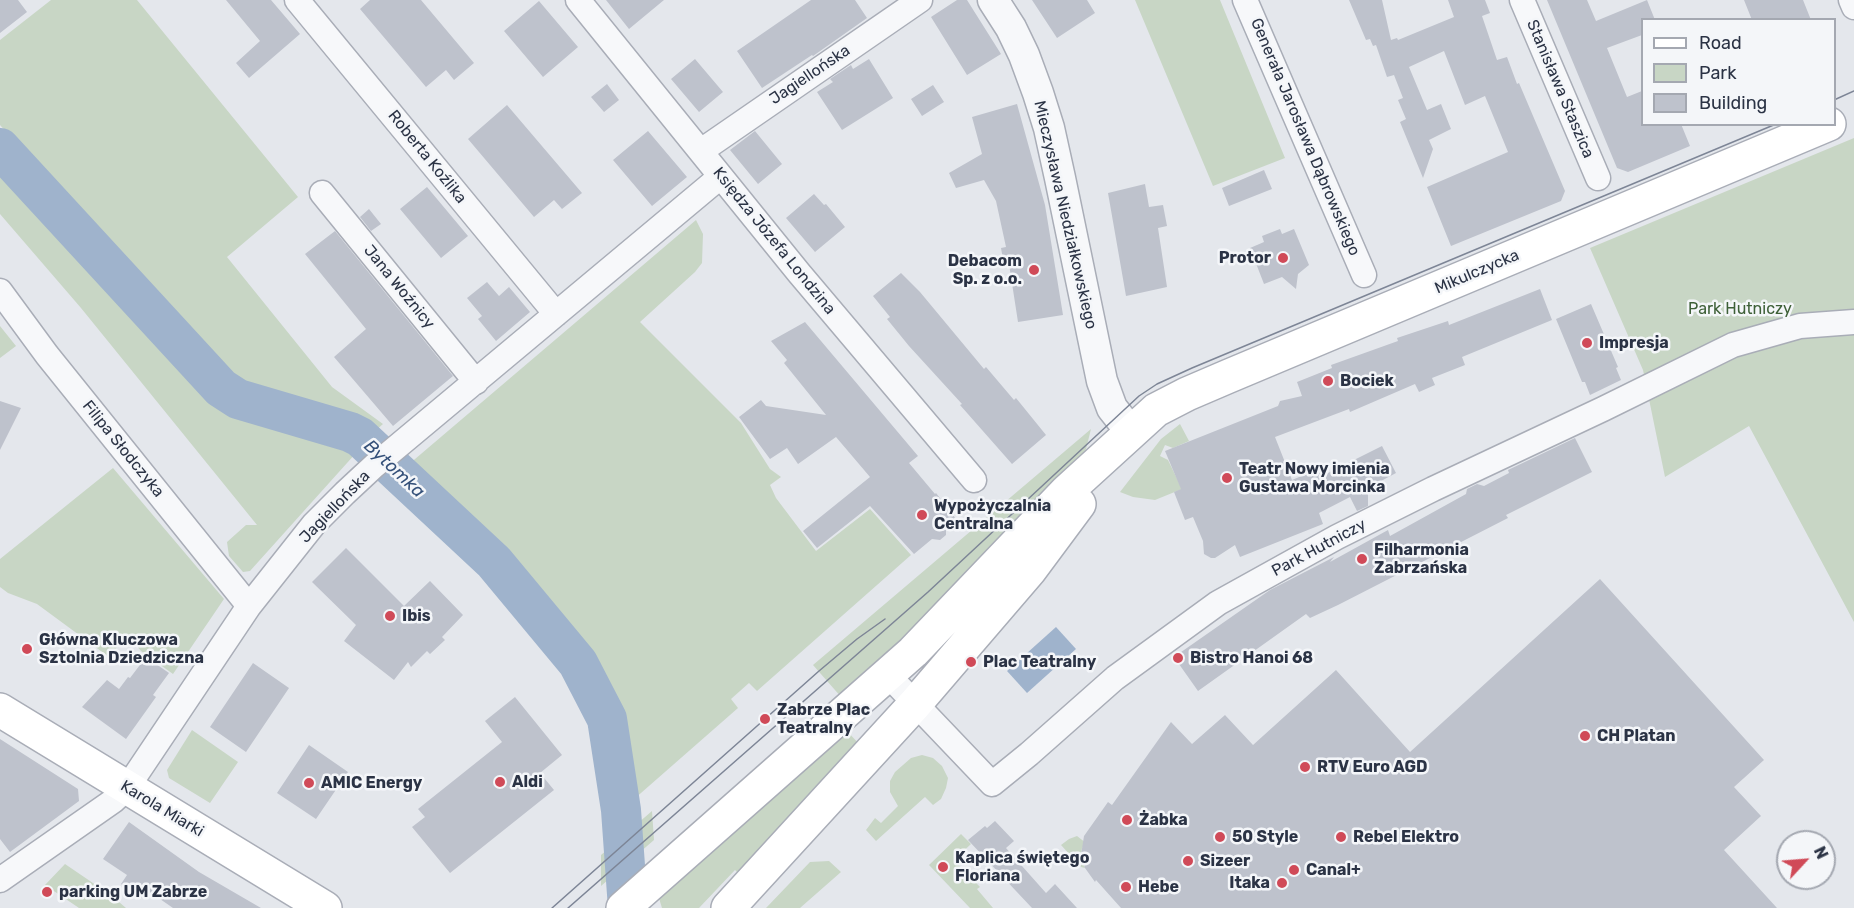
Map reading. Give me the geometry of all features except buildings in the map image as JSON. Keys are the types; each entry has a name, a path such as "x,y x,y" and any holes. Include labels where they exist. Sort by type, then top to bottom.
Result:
{"main road":[{"path":"1836,121 1854,114"},
{"name":"Mikulczycka","path":"1131,432 1156,410 1187,393 1824,126"},
{"path":"623,908 888,675 937,628 1067,491 1131,432"},
{"path":"728,908 915,704 1030,570 1131,432"},
{"name":"Karola Miarki","path":"0,710 325,908"}],"street":[{"name":"Roberta Koźlika","path":"297,0 556,314"},
{"name":"Księdza Józefa Londzina","path":"578,0 720,177 974,480"},
{"name":"Jagiellońska","path":"701,151 920,0"},
{"name":"Mieczysława Niedziałkowskiego","path":"993,0 1011,28 1038,93 1049,128 1102,381 1112,408 1131,432"},
{"name":"Generała Jarosława Dąbrowskiego","path":"1245,0 1364,275"},
{"name":"Stanisława Staszica","path":"1522,0 1598,178"},
{"path":"1851,0 1854,7"},
{"name":"Jagiellońska","path":"0,880 113,801 127,788 249,606 314,524 369,471 720,177"},
{"name":"Jana Woźnicy","path":"322,193 476,382"},
{"name":"Filipa Słodczyka","path":"0,291 47,355 249,606"},
{"name":"Park Hutniczy","path":"915,704 992,784 1115,678 1208,610 1337,537 1733,345 1800,326 1854,322"},
{"path":"888,675 915,704"}],"green space":[{"path":"51,0 137,0 298,197 227,257 332,387 383,424 374,432 359,424 296,401 240,386 213,361 0,125 0,40"},
{"path":"1135,0 1220,0 1285,158 1213,186"},
{"name":"Park Hutniczy","path":"1854,138 1854,622 1749,426 1665,477 1643,370 1590,248"},
{"path":"0,165 200,386 253,415 353,448 356,453 250,571 243,572 229,556 227,542 246,525 257,525 81,308 0,214"},
{"path":"696,220 703,234 702,263 640,322 741,423 770,469 781,477 770,485 776,498 816,551 870,509 911,555 757,691 749,683 731,699 738,708 633,800 615,719 581,654 500,559 408,465"},
{"path":"0,326 16,346 0,358"},
{"path":"1180,424 1189,441 1173,448 1165,445 1160,456 1168,460 1182,489 1155,500 1133,497 1120,492 1161,439"},
{"path":"1091,429 1086,449 1080,458 924,625 842,698 813,665"},
{"path":"113,468 224,599 173,674 136,645 127,641 117,647 109,657 37,604 8,593 0,587 0,559"},
{"path":"192,730 238,762 210,803 169,778 167,770"},
{"path":"846,730 861,746 740,875 735,870 699,908 662,908 658,895"},
{"path":"922,755 933,758 942,766 948,778 941,799 933,805 925,797 876,841 866,830 875,818 881,823 898,806 890,792 890,781 895,772 911,758"},
{"path":"652,811 654,840 601,886 601,855"},
{"path":"961,834 971,844 954,860 980,887 977,889 993,908 970,908 929,865"},
{"path":"1077,836 1086,843 1081,855 1085,868 1081,867 1061,845"},
{"path":"829,861 841,872 800,908 766,908 810,862"},
{"path":"65,864 126,908 79,908 45,885"}],"water":[{"path":"1056,627 1076,649 1027,693 1007,671"}],"waterway":[{"name":"Bytomka","path":"0,148 221,388 238,399 360,437 494,562 578,663 607,719 621,810 628,908"}],"tram line":[{"path":"1836,99 1854,91"},
{"path":"568,908 928,592 1139,396 1157,384 1771,126"},
{"path":"552,908 819,671 885,619"}],"place":[{"name":"Protor","path":"1283,258"},
{"name":"Debacom Sp. z o.o.","path":"1034,270"},
{"name":"Impresja","path":"1587,343"},
{"name":"Bociek","path":"1328,381"},
{"name":"Teatr Nowy imienia Gustawa Morcinka","path":"1227,478"},
{"name":"Wypożyczalnia Centralna","path":"922,515"},
{"name":"Filharmonia Zabrzańska","path":"1362,559"},
{"name":"Ibis","path":"390,616"},
{"name":"Główna Kluczowa Sztolnia Dziedziczna","path":"27,649"},
{"name":"Bistro Hanoi 68","path":"1178,658"},
{"name":"Plac Teatralny","path":"971,662"},
{"name":"Zabrze Plac Teatralny","path":"765,719"},
{"name":"CH Platan","path":"1585,736"},
{"name":"RTV Euro AGD","path":"1305,767"},
{"name":"Aldi","path":"500,782"},
{"name":"AMIC Energy","path":"309,783"},
{"name":"Żabka","path":"1127,820"},
{"name":"50 Style","path":"1220,837"},
{"name":"Rebel Elektro","path":"1341,837"},
{"name":"Sizeer","path":"1188,861"},
{"name":"Kaplica świętego Floriana","path":"943,867"},
{"name":"Canal+","path":"1294,870"},
{"name":"Itaka","path":"1282,883"},
{"name":"Hebe","path":"1126,887"},
{"name":"parking UM Zabrze","path":"47,892"}]}
